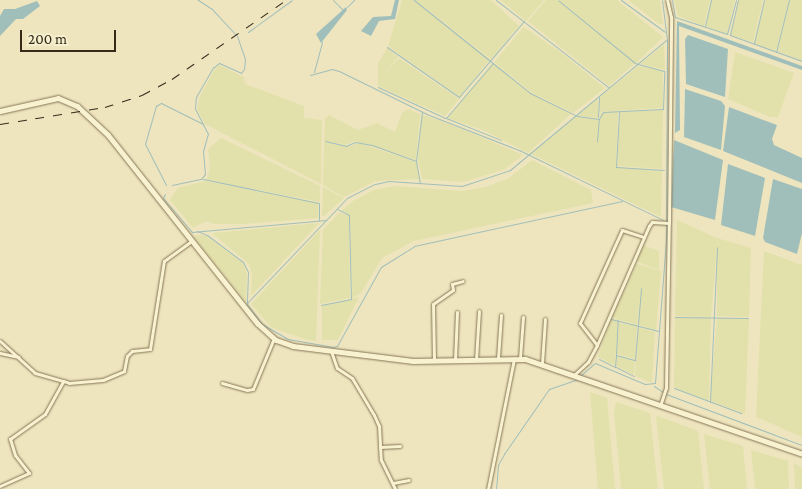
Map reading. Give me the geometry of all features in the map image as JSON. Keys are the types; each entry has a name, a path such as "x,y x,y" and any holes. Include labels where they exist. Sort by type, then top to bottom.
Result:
{"main road":[{"path":"0,111 58,98 77,106 108,135 258,324 274,338 293,346 434,361 520,358 542,363 661,403 802,454"}],"street":[{"path":"661,403 666,382 669,223 671,17 667,0"},
{"path":"575,374 588,362 652,222 669,223"},
{"path":"597,344 580,323 593,293 622,230 644,237"},
{"path":"0,341 20,357 35,373 63,382 102,380 124,371 127,356 132,351 150,349 160,270 164,261 192,242"},
{"path":"434,361 433,304 452,290 452,284 463,280"},
{"path":"476,360 479,311"},
{"path":"455,360 457,312"},
{"path":"498,358 501,315"},
{"path":"520,358 523,317"},
{"path":"542,363 545,319"},
{"path":"222,383 247,390 253,389 274,338"},
{"path":"331,351 337,368 352,378 374,415 379,426 381,460 395,489"},
{"path":"0,353 20,357"},
{"path":"488,489 514,358"},
{"path":"0,486 29,473 15,455 10,439 45,414 63,382"},
{"path":"380,447 400,446"},
{"path":"393,483 409,480"}],"shaded area":[{"path":"402,0 413,0 490,59 460,97 388,46"},
{"path":"415,0 491,0 519,26 491,59"},
{"path":"500,0 544,0 526,21"},
{"path":"546,0 557,0 635,63 609,86 528,21"},
{"path":"559,0 617,0 663,37 636,63"},
{"path":"628,0 660,0 663,24 659,24"},
{"path":"674,0 710,0 704,26 678,16"},
{"path":"712,0 735,0 727,34 705,26"},
{"path":"739,0 763,0 753,42 731,35"},
{"path":"765,0 789,0 776,51 754,43"},
{"path":"790,0 802,0 802,61 777,51"},
{"path":"524,27 563,54 605,88 573,113 531,92 494,62"},
{"path":"664,44 665,70 640,64 651,55"},
{"path":"387,48 398,57 384,74 399,58 459,99 445,116 378,86 378,64"},
{"path":"735,52 794,73 778,117 770,117 728,99"},
{"path":"493,63 530,93 571,114 528,153 483,130 447,118"},
{"path":"219,65 244,77 245,84 304,106 304,118 322,120 321,184 205,124 197,109 200,96"},
{"path":"638,66 663,71 663,108 599,112 600,97"},
{"path":"598,98 598,118 578,116 578,115"},
{"path":"408,109 420,114 416,160 355,141 345,145 324,141 325,118 329,115 358,130 377,123 395,132 402,113"},
{"path":"663,110 662,169 617,166 620,112"},
{"path":"618,112 616,167 662,171 661,217 531,154 575,117 599,120 598,142 600,113"},
{"path":"421,114 523,155 505,169 464,182 422,179 418,160"},
{"path":"221,138 320,186 320,202 207,180 210,167 208,149"},
{"path":"324,142 347,147 359,143 417,162 419,179 375,181 344,197 323,185"},
{"path":"532,160 591,190 593,203 414,241 382,258 361,293 352,298 350,215 341,211 353,201 374,190 394,186 462,191 486,187 509,178"},
{"path":"205,181 318,203 319,218 243,224 214,224 206,221 193,228 170,200 178,188"},
{"path":"323,187 344,198 322,216"},
{"path":"339,213 349,215 350,298 320,304 323,230"},
{"path":"677,220 717,238 751,248 749,317 717,316 717,246 711,317 675,316"},
{"path":"319,223 251,296 252,275 249,264 212,233"},
{"path":"320,230 316,341 272,328 251,304"},
{"path":"198,235 205,235 243,263 247,273 246,302 194,238"},
{"path":"643,245 659,251 659,270 636,261"},
{"path":"764,251 802,265 802,437 756,417"},
{"path":"637,264 661,271 656,330 638,325 641,288 637,325 612,318"},
{"path":"359,297 338,340 322,340 322,306"},
{"path":"675,317 711,318 709,401 674,388"},
{"path":"717,318 749,319 745,414 710,401"},
{"path":"611,319 618,321 615,366 598,357"},
{"path":"619,323 637,326 635,359 617,354"},
{"path":"638,327 655,332 652,383 635,376"},
{"path":"617,356 635,361 634,375 616,366"},
{"path":"590,392 607,398 615,489 598,489"},
{"path":"616,402 650,413 658,489 621,489 614,412"},
{"path":"658,416 698,431 704,489 664,489 656,417"},
{"path":"704,434 743,446 747,489 710,489"},
{"path":"751,450 788,461 789,489 755,489"},
{"path":"794,463 802,468 802,489 795,489"}],"water":[{"path":"395,0 399,0 395,19 379,21 371,36 361,31 373,17 391,16"},
{"path":"37,1 40,6 23,19 16,19 0,36 0,16 4,9 15,9"},
{"path":"346,7 347,10 321,43 316,34"},
{"path":"677,21 802,66 802,70 679,26 680,130 675,133"},
{"path":"688,35 728,49 725,97 686,84 685,39"},
{"path":"685,89 721,101 725,106 721,150 684,137"},
{"path":"729,107 777,125 772,139 774,145 802,158 802,183 723,151"},
{"path":"674,140 723,160 715,220 671,207"},
{"path":"728,164 765,178 755,236 721,225"},
{"path":"773,179 802,189 802,233 797,254 765,242 763,238"}],"waterway":[{"path":"172,185 201,179 205,174 203,151 208,134 195,108 196,97 213,68 219,63 241,73 244,69 245,59 237,36 212,9 198,0"},
{"path":"248,32 292,0"},
{"path":"333,0 343,10"},
{"path":"347,7 354,0"},
{"path":"414,0 530,93 577,116 599,119 603,112 663,109 664,71 635,63 558,0"},
{"path":"496,0 608,87"},
{"path":"621,0 665,32"},
{"path":"580,376 595,363 645,384 655,383 666,241 667,40 662,0"},
{"path":"672,0 675,17 727,34 736,0"},
{"path":"705,26 711,0"},
{"path":"738,0 730,35 802,61"},
{"path":"754,43 764,0"},
{"path":"776,52 789,0"},
{"path":"387,47 459,97 524,21"},
{"path":"247,303 347,198 375,184 389,181 462,186 510,170 666,40"},
{"path":"314,72 322,42"},
{"path":"493,63 446,118 501,140"},
{"path":"310,75 332,69 339,71 429,115 519,150 663,220"},
{"path":"378,87 445,118"},
{"path":"598,117 599,97"},
{"path":"166,185 145,144 156,106 161,103 203,124"},
{"path":"325,141 346,146 355,142 372,145 416,161 422,112"},
{"path":"619,112 616,167 664,170"},
{"path":"597,141 599,120"},
{"path":"416,161 420,183"},
{"path":"203,179 319,203 319,220"},
{"path":"165,194 163,198 192,232 326,220"},
{"path":"197,231 207,235 243,262 248,272 247,304 262,324 288,339 333,347 337,346 381,267 414,246 622,201"},
{"path":"321,305 351,299 349,215 337,209"},
{"path":"710,402 717,247"},
{"path":"599,359 615,367 616,355 635,360 641,288"},
{"path":"675,317 748,318"},
{"path":"611,319 658,331"},
{"path":"616,354 618,320"},
{"path":"616,367 634,376"},
{"path":"496,489 498,465 549,389 578,379"},
{"path":"654,386 663,392"},
{"path":"674,388 741,413"},
{"path":"666,394 802,445"}],"railway":[{"path":"0,124 105,107 142,95 172,79 286,0"}]}
